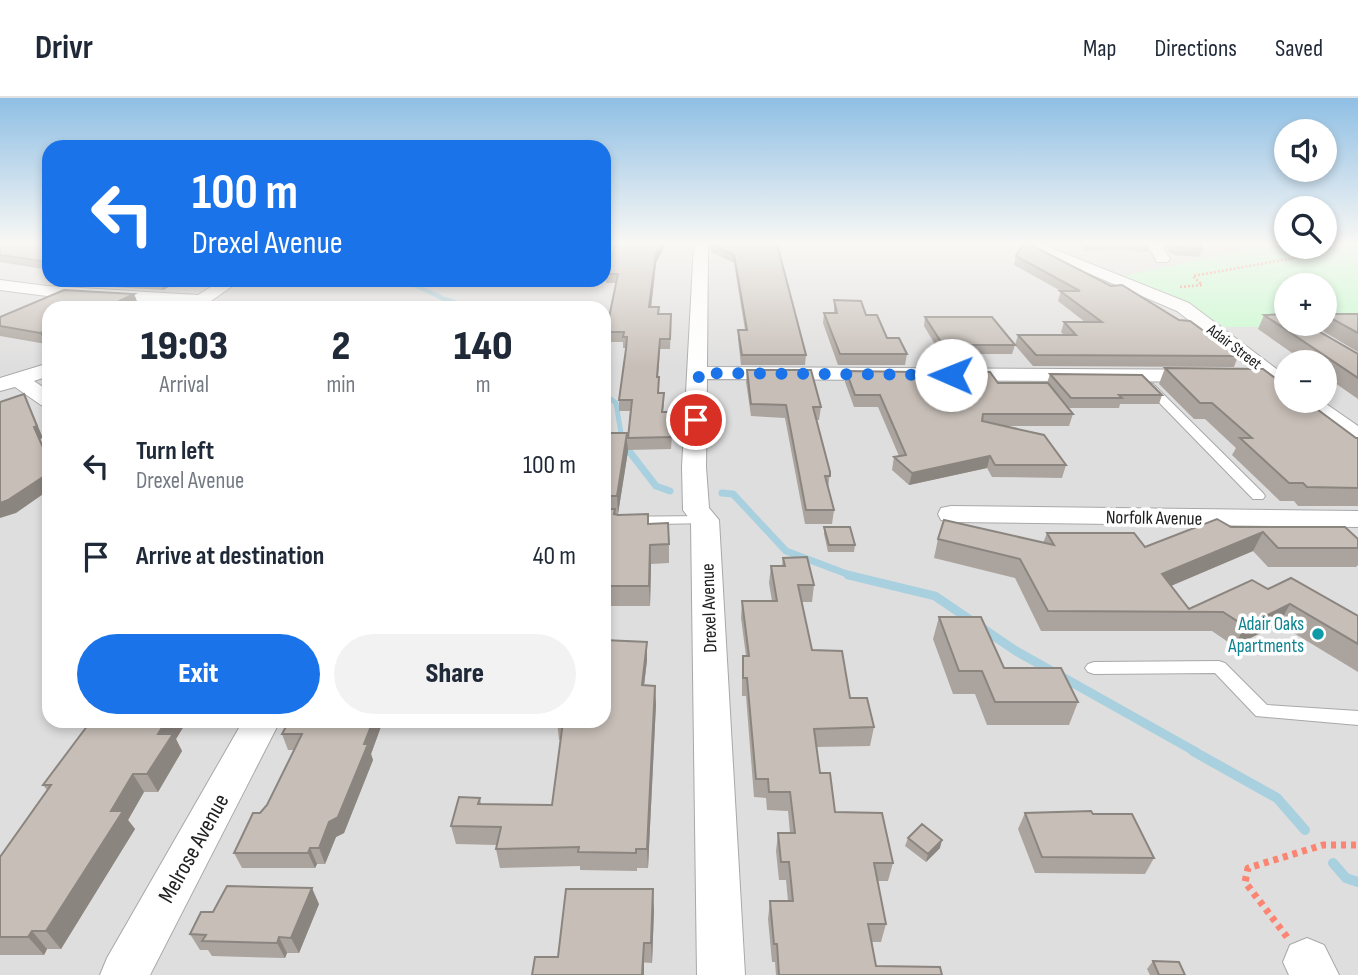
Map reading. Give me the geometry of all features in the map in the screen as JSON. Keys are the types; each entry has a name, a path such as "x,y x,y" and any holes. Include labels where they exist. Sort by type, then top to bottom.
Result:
{"street":[{"path":"0,285 161,301"},
{"name":"Drexel Avenue","path":"700,285 694,467 696,510 705,520 721,975"},
{"name":"Adair Street","path":"1128,285 1183,307 1274,372"},
{"path":"200,301 222,287"},
{"path":"9,382 42,371"},
{"path":"699,373 1142,377 1274,374"},
{"path":"9,382 42,397"},
{"path":"1325,413 1358,437"},
{"name":"Norfolk Avenue","path":"951,514 1358,519"},
{"name":"Melrose Avenue","path":"124,975 258,728"}],"lane":[{"path":"1142,377 1258,496"},
{"path":"611,521 705,520"},
{"path":"1094,668 1219,667 1262,711 1358,718"}],"path":[{"path":"1311,969 1245,882 1248,868 1323,845 1358,845"}],"shaded area":[{"path":"0,285 1274,285 1274,336 1337,336 1337,285 1358,285 1358,975 0,975"}],"green space":[{"path":"1138,285 1274,285 1274,327 1225,327 1196,309"},
{"path":"1337,285 1358,285 1358,327 1337,327"}],"building":[{"path":"616,285 652,285 649,307 659,307 658,314 671,314 670,339 660,339 657,377 658,393 664,393 662,412 673,412 671,437 628,438 632,400 619,400 627,337 623,337 624,332 611,332 611,308"},
{"path":"739,285 788,285 806,355 742,355 738,330 747,330"},
{"path":"1069,285 1122,285 1179,320 1190,321 1238,356 1036,355 1018,335 1076,335 1064,322 1102,322 1060,291 1080,291"},
{"path":"64,290 134,294 120,301 42,301 40,333 0,326 0,317"},
{"path":"834,300 861,301 866,315 877,315 887,338 899,338 907,354 840,354 824,313 837,313"},
{"path":"1337,314 1358,314 1358,333 1337,322"},
{"path":"1264,315 1274,315 1274,322"},
{"path":"925,317 992,317 1015,345 970,345 978,356 950,356"},
{"path":"1295,336 1327,336 1358,354 1358,378 1337,364 1337,350 1316,350"},
{"path":"1165,368 1263,369 1274,377 1274,413 1322,413 1358,438 1358,488 1307,487 1303,483 1289,483 1240,438 1252,438 1212,403 1200,403"},
{"path":"747,370 811,370 821,407 813,407 830,472 830,476 825,476 834,510 806,510 786,405 751,404"},
{"path":"846,371 916,372 919,377 965,377 962,372 990,372 998,383 1048,383 1073,414 983,414 982,421 1044,435 1066,465 995,465 990,456 912,473 894,457 906,455 880,395 855,395"},
{"path":"1050,374 1142,375 1162,395 1071,398"},
{"path":"24,394 42,445 42,478 0,503 0,402"},
{"path":"611,433 627,433 617,496 611,496"},
{"path":"611,509 615,509 614,514 618,515 648,514 648,524 668,523 669,544 650,545 649,586 611,586"},
{"path":"1217,519 1231,527 1345,527 1358,539 1358,548 1278,548 1263,532 1162,574 1189,609 1252,580 1268,589 1291,578 1358,616 1358,644 1290,604 1245,626 1223,612 1048,611 1020,559 938,539 944,520 1054,545 1047,533 1134,533 1145,547"},
{"path":"824,527 850,527 855,545 829,545"},
{"path":"807,557 814,585 798,585 812,650 842,651 850,698 867,698 874,727 814,729 820,773 830,773 835,812 882,813 893,863 874,863 886,924 868,924 876,966 940,967 942,975 779,975 770,901 793,901 789,862 781,862 778,833 795,833 790,792 769,792 768,779 756,779 747,678 743,678 743,656 749,656 742,601 777,601 771,566 785,566 783,558"},
{"path":"939,617 981,617 1004,668 1061,668 1078,702 995,702 982,671 959,671"},
{"path":"611,640 647,642 642,685 655,686 647,849 636,849 636,853 578,852 579,847 496,849 501,827 451,826 459,797 480,798 478,804 552,805 562,728 611,728"},
{"path":"86,728 162,728 158,734 173,734 147,774 133,774 111,811 123,811 46,931 32,931 28,937 0,937 0,857 51,785 43,785"},
{"path":"285,728 370,728 364,744 368,744 338,817 329,822 319,848 310,848 308,853 234,853 253,813 260,813 267,805 302,734 282,734"},
{"path":"1091,811 1093,814 1132,814 1154,858 1042,857 1025,813"},
{"path":"922,824 942,840 928,854 908,838"},
{"path":"227,886 312,888 291,938 279,937 277,943 202,941 206,935 190,934 201,912 213,912"},
{"path":"566,889 653,889 651,943 644,943 642,975 532,975 535,957 558,957"},
{"path":"1153,961 1179,962 1185,975 1159,975"}],"waterway":[{"path":"419,287 450,301"},
{"path":"611,399 616,403 622,439"},
{"path":"621,437 656,486 670,491"},
{"path":"722,493 733,494 786,551 853,576"},
{"path":"848,575 853,576"},
{"path":"853,576 935,596 1016,651 1196,752"},
{"path":"1193,751 1277,798 1305,830"},
{"path":"1333,863 1346,878 1358,882"}],"place":[{"name":"Adair Oaks Apartments","path":"1318,634"}],"route":[{"path":"696,420 699,373 951,375"}]}
